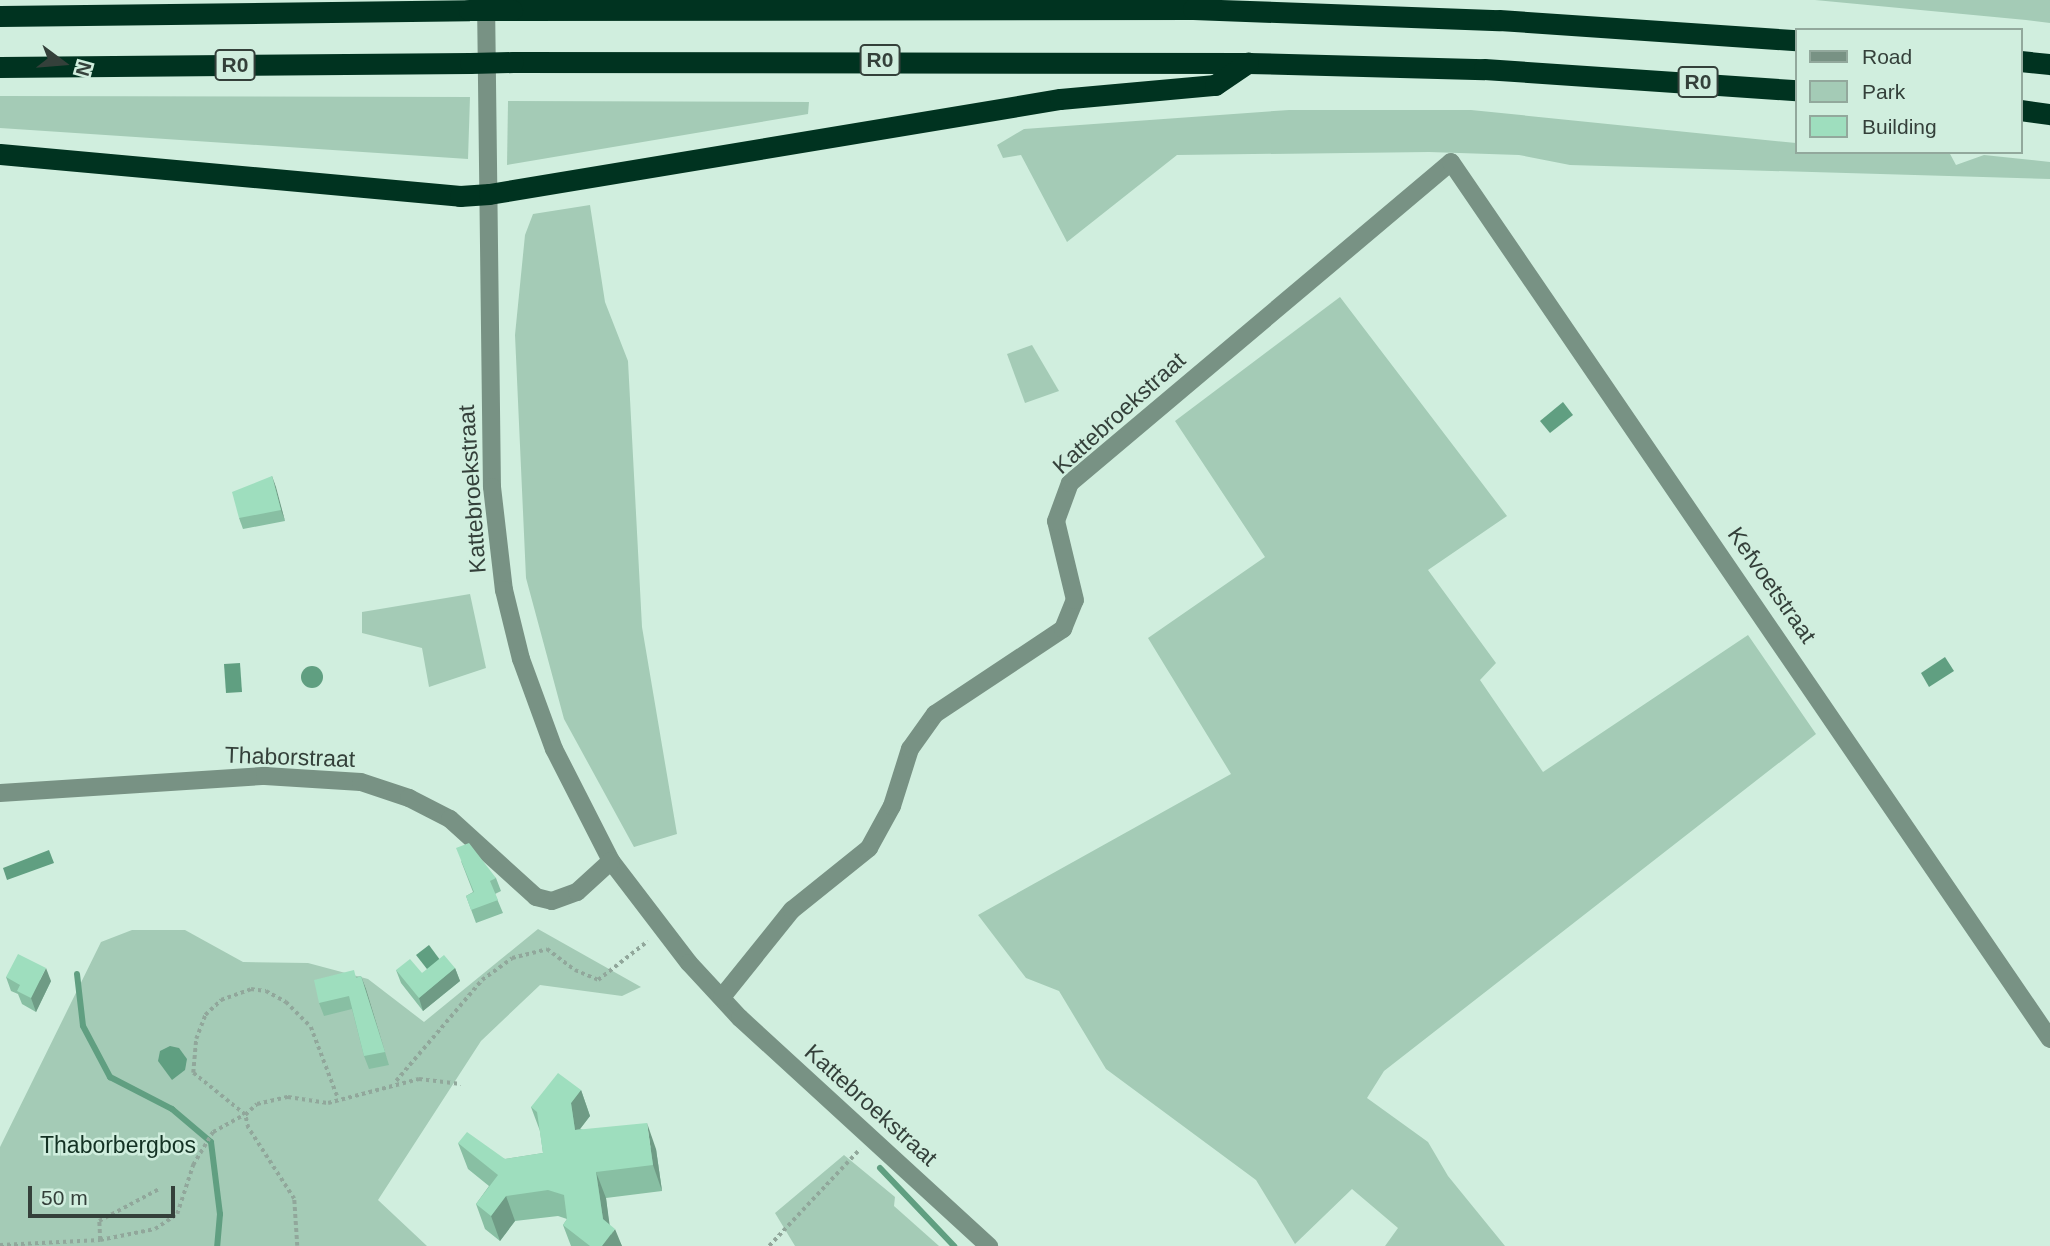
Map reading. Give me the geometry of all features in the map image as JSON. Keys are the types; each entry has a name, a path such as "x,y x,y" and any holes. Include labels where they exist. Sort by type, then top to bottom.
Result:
{"highway":[{"name":"R0","path":"0,16 477,5 512,10 1185,5 1554,23 1794,40"},
{"path":"2022,61 2050,64"},
{"name":"R0","path":"0,67 513,62 1248,63 1484,69 1794,90"},
{"path":"0,154 460,196 489,194 1060,99 1215,85 1248,63"},
{"path":"2022,110 2050,114"}],"street":[{"name":"Kattebroekstraat","path":"477,5 489,194 492,486 504,590 521,659 554,749 611,861 660,930 722,997 989,1246"},
{"name":"Kattebroekstraat","path":"722,997 792,910 869,848 892,806 910,749 935,714 1063,629 1075,600 1056,521 1070,483 1451,162"},
{"name":"Kefvoetstraat","path":"1451,162 2050,1039"},
{"name":"Thaborstraat","path":"0,793 265,776 361,782 409,798 450,819 536,897 552,901 577,892 611,861"}],"path":[{"path":"394,1082 482,980 512,958 547,948 575,970 598,980 660,930"},
{"path":"297,1246 294,1199 248,1128 245,1115 193,1073 196,1039 205,1016 221,1000 251,989 267,991 286,1002 311,1027 338,1098"},
{"path":"0,1245 100,1240 155,1229 177,1214 193,1165 213,1132 245,1115 257,1104 288,1097 328,1103 394,1082 419,1079 461,1084"},
{"path":"769,1246 871,1138"},
{"path":"100,1240 99,1222 159,1189"}],"green space":[{"path":"1815,0 2050,0 2050,23 2026,20"},
{"path":"0,96 470,97 468,159 0,128"},
{"path":"508,101 809,102 808,114 507,165"},
{"path":"1289,110 1471,110 1794,143 1794,154 1950,154 1956,165 1984,155 2050,162 2050,179 1570,165 1519,155 1429,152 1177,155 1067,242 1021,155 1003,158 997,145 1024,129"},
{"path":"590,205 605,302 628,361 642,627 677,834 634,847 564,719 526,578 515,335 525,235 533,214"},
{"path":"1340,297 1507,516 1428,570 1496,663 1480,680 1543,772 1748,635 1816,734 1384,1071 1367,1098 1428,1142 1448,1176 1505,1246 1385,1246 1398,1228 1352,1189 1295,1244 1256,1180 1106,1069 1059,991 1026,978 978,915 1231,774 1148,638 1265,557 1175,421"},
{"path":"1032,345 1059,391 1025,403 1007,354"},
{"path":"470,594 486,668 429,687 422,648 362,633 362,612"},
{"name":"Thaborbergbos","path":"538,929 641,987 622,996 540,985 481,1041 378,1200 427,1246 0,1246 0,1147 101,942 132,930 185,930 243,962 308,963 368,979 424,1022"},
{"path":"844,1155 895,1197 894,1206 939,1246 795,1246 775,1213"}],"shaded area":[{"path":"1563,402 1573,415 1550,433 1540,421"},
{"path":"1945,657 1954,671 1929,687 1921,673"},
{"path":"240,663 242,692 226,693 224,664"},
{"path":"312,666 320,669 323,677 320,685 312,688 304,685 301,677 304,669"},
{"path":"49,850 54,863 7,880 3,868"},
{"path":"429,945 446,968 434,978 416,955"},
{"path":"170,1046 179,1048 187,1059 185,1070 172,1080 158,1061 160,1051"}],"building":[{"path":"272,476 281,510 239,518 232,492"},
{"path":"469,843 496,878 490,881 498,900 471,910 466,896 474,892 456,848"},
{"path":"18,954 46,968 31,998 17,991 20,985 6,977"},
{"path":"444,955 455,968 419,998 396,970 410,959 422,973"},
{"path":"354,970 356,978 361,976 385,1052 364,1056 349,996 319,1003 314,980"},
{"path":"558,1073 581,1090 571,1103 575,1130 647,1123 653,1165 596,1172 603,1219 615,1229 602,1246 590,1246 563,1225 567,1219 564,1195 548,1190 506,1196 491,1216 476,1204 498,1175 458,1143 467,1132 505,1159 543,1153 537,1112 531,1107"}],"waterway":[{"path":"77,974 83,1026 110,1077 172,1109 211,1142 220,1214 217,1246"},
{"path":"880,1168 954,1246"}]}
